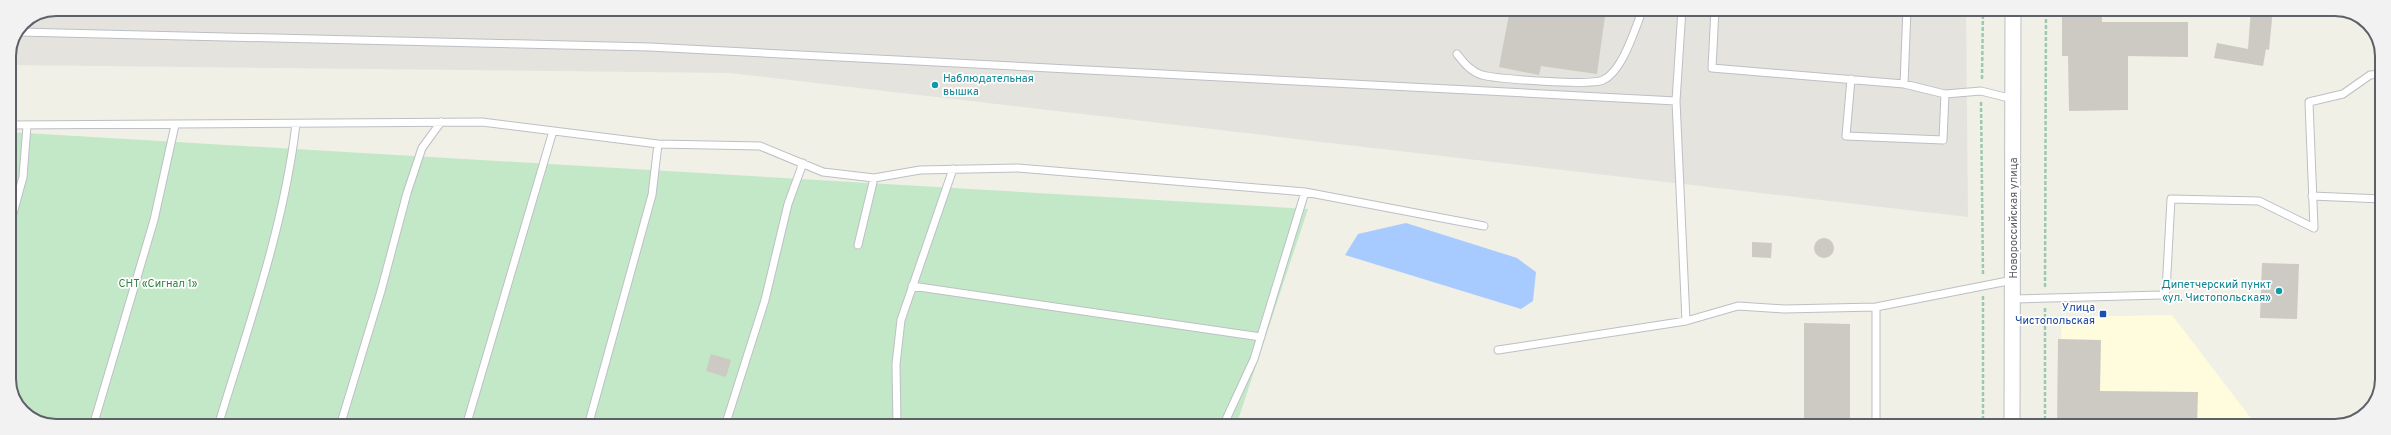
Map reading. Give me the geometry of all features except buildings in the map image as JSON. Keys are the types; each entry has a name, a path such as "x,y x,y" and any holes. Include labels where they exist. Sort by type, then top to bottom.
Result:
{"street":[{"name":"Новороссийская улица","path":"2012,419 2014,299 2013,16"}],"lane":[{"path":"1457,54 1465,66 1482,75 1570,83 1603,80 1619,65 1640,16"},
{"path":"1682,16 1676,101 1686,321"},
{"path":"1715,16 1712,68 1904,84 1945,94 1981,91 2013,99"},
{"path":"1904,84 1907,16"},
{"path":"25,32 650,47 1676,101"},
{"path":"2014,299 2161,295 2166,291 2171,199 2259,201 2314,228 2308,102 2343,94 2370,75 2375,75"},
{"path":"1851,80 1846,136 1943,140 1945,94"},
{"path":"342,419 381,291 407,193 422,148 441,122"},
{"path":"16,126 482,122 658,144 760,146 823,172 874,178 920,170 1018,168 1305,192 1484,226"},
{"path":"220,419 280,215 292,163 296,124"},
{"path":"95,419 154,220 175,125"},
{"path":"16,202 23,177 28,126"},
{"path":"468,419 553,131"},
{"path":"590,419 652,195 658,144"},
{"path":"728,419 765,300 788,204 803,163"},
{"path":"897,419 897,346 900,320 953,169"},
{"path":"858,245 874,178"},
{"path":"1226,419 1254,359 1305,192"},
{"path":"2312,196 2375,199"},
{"path":"1498,350 1686,321 1738,306 1784,309 1876,307 2014,280"},
{"path":"912,286 1261,337"},
{"path":"1876,307 1876,419"}],"path":[{"path":"1983,16 1981,91 1983,419"},
{"path":"2045,419 2046,16"}],"shaded area":[{"path":"56,16 1966,16 1968,217 729,73 16,65 16,56 19,41 28,28 41,19"},
{"path":"2172,315 2252,419 2063,419 2061,317"}],"green space":[{"name":"СНТ «Сигнал 1»","path":"16,132 1308,209 1238,419 51,419 38,415 28,407 19,394 16,381"}],"water":[{"path":"1406,223 1517,258 1536,272 1533,301 1521,309 1345,255 1358,234"}],"place":[{"name":"Наблюдательная вышка","path":"935,85"},
{"name":"Дипетчерский пункт «ул. Чистопольская»","path":"2279,291"},
{"name":"Улица Чистопольская","path":"2103,314"}]}
